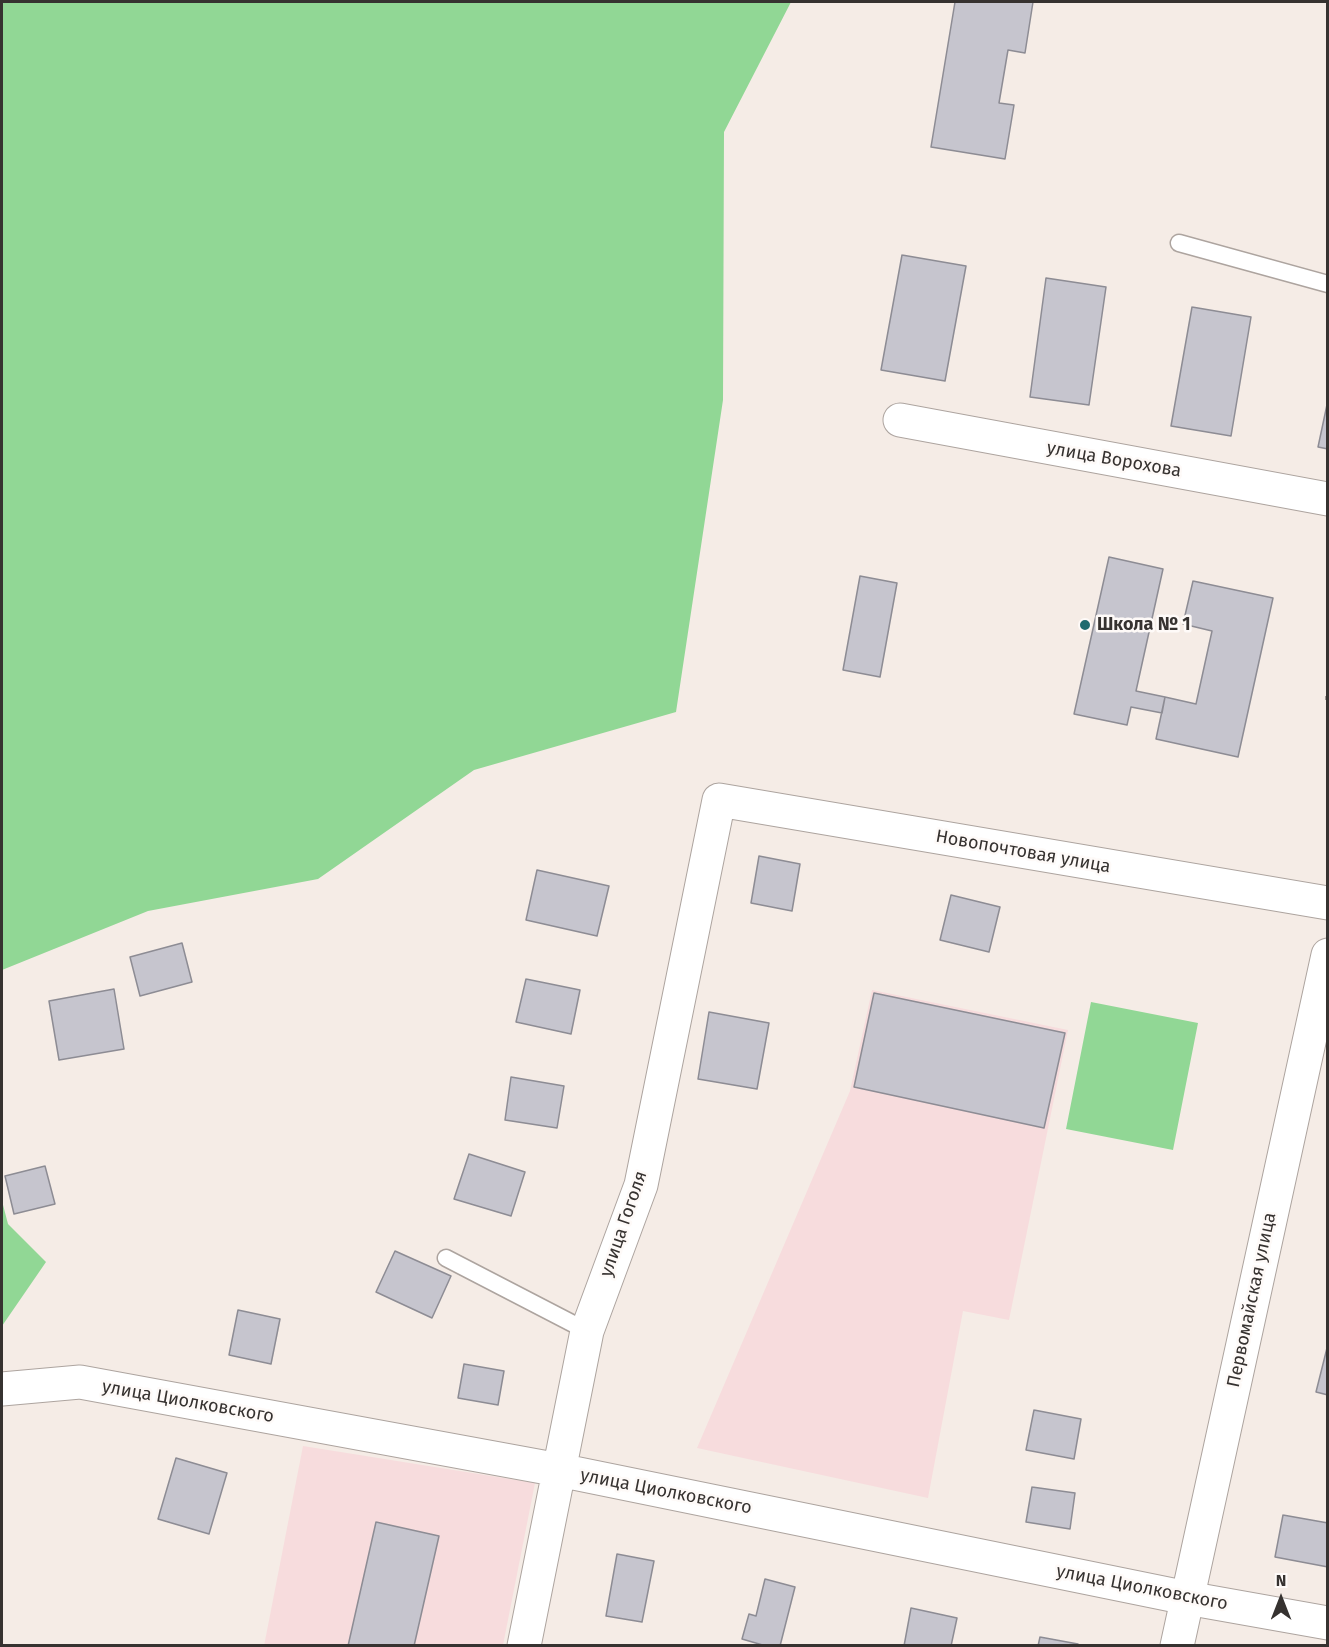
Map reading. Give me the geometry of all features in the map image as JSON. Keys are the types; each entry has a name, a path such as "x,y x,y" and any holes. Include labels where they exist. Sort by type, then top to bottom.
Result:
{"street":[{"name":"улица Ворохова","path":"900,420 1328,499"},
{"name":"Новопочтовая улица","path":"719,800 1328,903"},
{"name":"улица Гоголя","path":"524,1646 587,1331 640,1185 719,800"},
{"name":"Первомайская улица","path":"1177,1646 1328,955"},
{"name":"улица Циолковского","path":"2,1389 80,1382 559,1470 1187,1598 1328,1623"}],"lane":[{"path":"1179,243 1328,284"},
{"path":"446,1258 587,1331"}],"shaded area":[{"path":"872,990 1068,1030 1009,1320 963,1311 928,1498 697,1448 850,1091"},
{"path":"303,1446 535,1483 503,1645 264,1646"}],"green space":[{"path":"2,2 791,2 724,132 723,400 676,712 474,770 318,879 148,911 2,970"},
{"path":"1091,1002 1198,1023 1173,1150 1066,1129"},
{"path":"2,1201 8,1224 46,1262 2,1326"}],"building":[{"path":"955,2 1033,2 1025,53 1008,50 999,103 1014,105 1005,159 931,147"},
{"path":"902,255 966,266 945,381 881,370"},
{"path":"1046,278 1106,287 1089,405 1030,397"},
{"path":"1192,307 1251,317 1231,436 1171,426"},
{"path":"1328,400 1328,449 1318,447"},
{"path":"1109,557 1163,569 1136,691 1165,697 1162,713 1131,707 1127,725 1074,714"},
{"path":"860,576 897,583 880,677 843,670"},
{"path":"1193,581 1273,598 1238,757 1156,739 1165,697 1196,704 1212,631 1183,624"},
{"path":"759,856 800,864 792,911 751,903"},
{"path":"537,870 609,886 597,936 526,920"},
{"path":"951,895 1000,907 989,952 940,940"},
{"path":"182,943 192,982 140,996 130,957"},
{"path":"526,979 580,990 571,1034 516,1022"},
{"path":"114,989 124,1049 59,1060 49,1001"},
{"path":"874,993 1065,1033 1044,1128 854,1087"},
{"path":"709,1012 769,1023 757,1089 698,1079"},
{"path":"511,1077 564,1086 557,1128 505,1120"},
{"path":"469,1154 525,1172 511,1216 454,1199"},
{"path":"45,1166 55,1204 14,1214 5,1176"},
{"path":"395,1251 451,1276 432,1318 376,1292"},
{"path":"238,1310 280,1319 271,1364 229,1355"},
{"path":"1328,1348 1328,1395 1316,1392"},
{"path":"464,1364 504,1371 498,1405 458,1398"},
{"path":"1034,1410 1081,1419 1074,1459 1026,1450"},
{"path":"176,1458 227,1473 209,1534 158,1519"},
{"path":"1032,1487 1075,1493 1070,1529 1026,1522"},
{"path":"1283,1515 1328,1523 1328,1567 1275,1557"},
{"path":"376,1522 439,1536 414,1646 348,1646"},
{"path":"617,1554 654,1561 642,1622 606,1616"},
{"path":"765,1579 795,1587 780,1646 766,1646 742,1639 749,1614 756,1616"},
{"path":"911,1608 957,1618 951,1646 904,1646"},
{"path":"1040,1637 1078,1644 1078,1646 1038,1646"}],"place":[{"name":"Школа № 1","path":"1085,625"}]}
